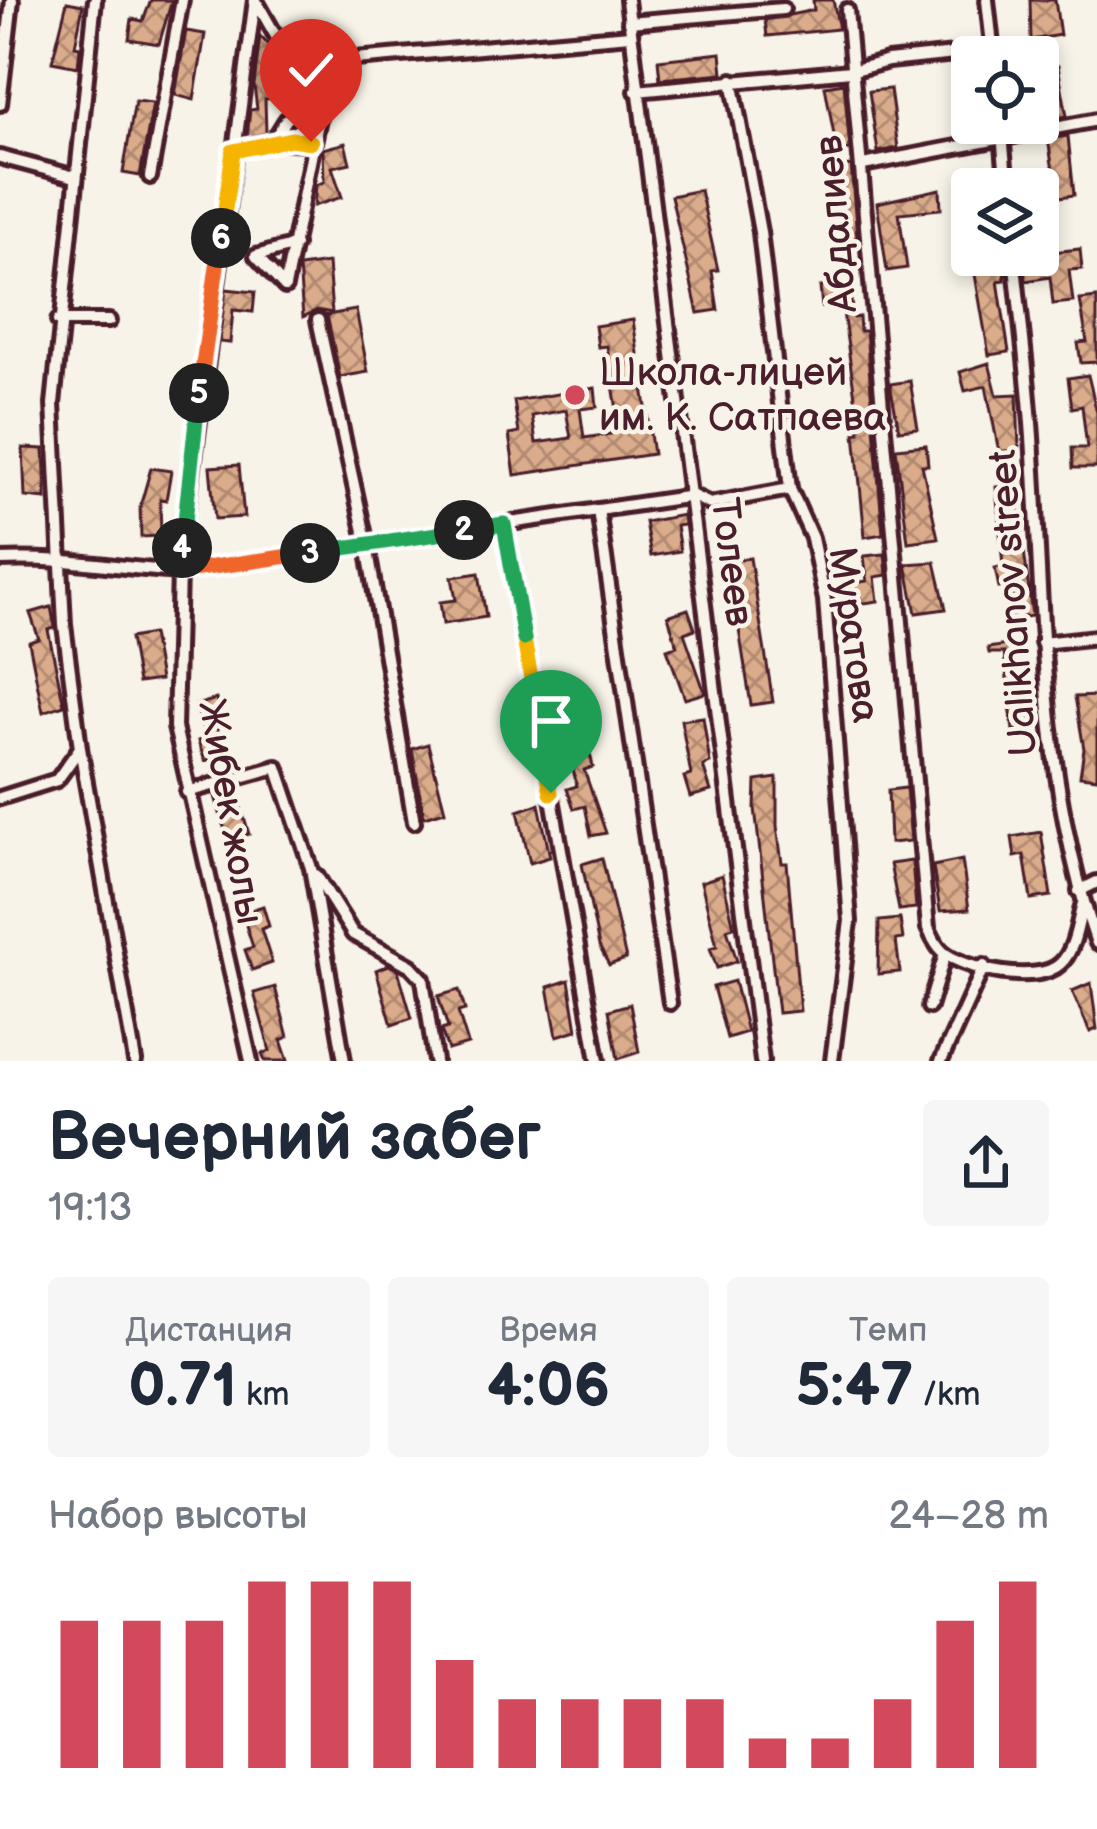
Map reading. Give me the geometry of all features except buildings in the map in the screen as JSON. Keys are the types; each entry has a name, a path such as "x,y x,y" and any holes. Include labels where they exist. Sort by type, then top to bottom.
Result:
{"street":[{"path":"0,104 12,0"},
{"path":"95,0 58,321 53,404 64,625 80,748 135,1061"},
{"path":"150,178 182,0"},
{"path":"255,0 281,45 321,62 783,9"},
{"name":"Жибек жолы","path":"251,1061 175,728 179,572 255,0"},
{"name":"Толеев","path":"627,0 762,1061"},
{"path":"987,0 991,36"},
{"name":"Абдалиев","path":"847,10 920,876 941,949"},
{"path":"636,91 851,71 888,61 951,56"},
{"path":"296,245 324,89 321,62"},
{"name":"Муратова","path":"732,80 760,232 790,489 812,538 825,600 850,921 832,1061"},
{"path":"273,141 286,120 324,89"},
{"path":"1059,128 1097,120"},
{"path":"233,151 273,141 311,142"},
{"path":"863,165 976,144"},
{"path":"0,158 75,177"},
{"name":"Ualikhanov street","path":"1016,276 1032,434 1042,643 1061,825 1097,943"},
{"path":"318,320 367,545 414,822"},
{"path":"58,321 109,321"},
{"path":"0,560 64,557 115,568 179,572 693,496 710,504 790,489"},
{"path":"598,510 670,1003"},
{"path":"504,524 598,1061"},
{"path":"1042,643 1097,637"},
{"path":"0,798 57,780 80,748"},
{"path":"188,791 277,766 311,868 344,1061"},
{"path":"311,868 353,934 423,979 435,1061"},
{"path":"929,1007 941,949 985,966 1040,974 1058,967 1069,953 1081,897 1097,882"},
{"path":"941,1061 985,966"}],"place":[{"name":"Школа-лицей им. К. Сатпаева","path":"575,395"}],"route":[{"path":"311,142 273,141 233,151 179,572 504,524 551,793"}]}
